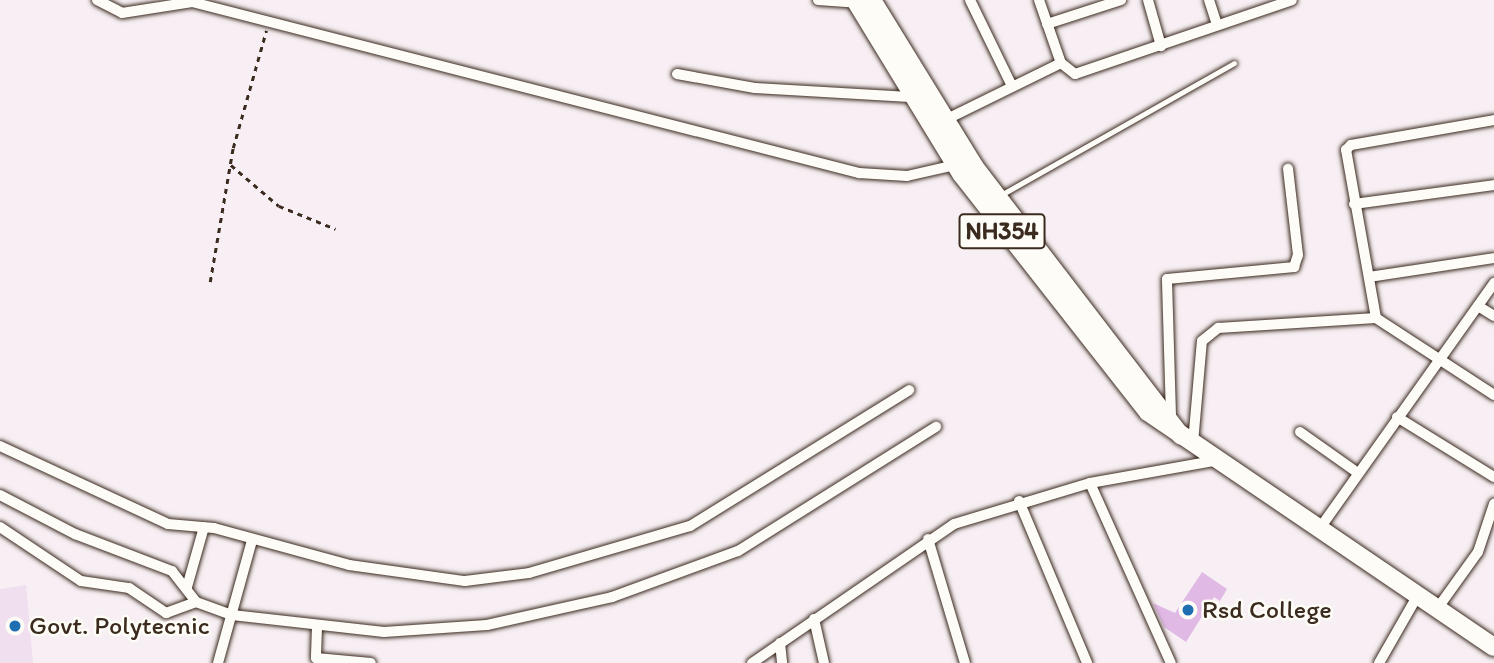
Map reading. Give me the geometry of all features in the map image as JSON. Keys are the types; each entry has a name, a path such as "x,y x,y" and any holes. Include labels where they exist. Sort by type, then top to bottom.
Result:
{"highway":[{"name":"NH354","path":"861,1 911,97 938,124 956,165 1148,412 1494,647"},
{"name":"NH354","path":"861,1 938,124 1187,439"}],"street":[{"path":"97,0 122,13 174,1 270,22 859,173 907,176 956,165"},
{"path":"818,0 861,1"},
{"path":"970,0 1011,83"},
{"path":"1039,0 1061,63 1075,74 1161,47 1292,0"},
{"path":"1048,24 1121,0"},
{"path":"1148,0 1161,47"},
{"path":"1209,0 1217,25"},
{"path":"938,124 1011,83 1061,63"},
{"path":"677,74 755,88 911,97"},
{"path":"1376,318 1345,157 1351,145 1494,120"},
{"path":"1171,416 1167,279 1294,267 1298,256 1288,169"},
{"path":"1354,204 1494,185"},
{"path":"1369,277 1494,258"},
{"path":"1320,528 1494,283"},
{"path":"1478,306 1494,316"},
{"path":"1187,439 1202,341 1210,330 1376,318 1494,394"},
{"path":"0,446 153,519 204,527 349,565 465,581 528,573 690,526 909,390"},
{"path":"1397,417 1494,477"},
{"path":"0,495 75,534 172,571 196,602 232,615 384,632 487,625 675,577 764,537 936,428"},
{"path":"1300,432 1358,473"},
{"path":"752,663 928,539 1019,501 1090,483 1219,460"},
{"path":"1090,483 1171,663"},
{"path":"1019,501 1087,663"},
{"path":"1437,609 1478,552 1494,504"},
{"path":"0,527 80,580 129,588 166,613 196,602"},
{"path":"187,587 204,527"},
{"path":"928,539 965,663"},
{"path":"218,663 252,540"},
{"path":"1379,663 1418,595"},
{"path":"814,619 824,663"},
{"path":"317,626 316,657 371,663"},
{"path":"780,643 782,663"}],"lane":[{"path":"996,198 1234,63"}],"path":[{"path":"211,282 232,165 270,22"},
{"path":"232,165 279,206 335,229"}],"shaded area":[{"name":"Govt. Polytecnic","path":"26,585 33,663 0,663 0,589"}],"building":[{"path":"1202,572 1227,589 1220,601 1214,597 1186,642 1164,627 1153,603 1175,613"}],"place":[{"name":"Rsd College","path":"1188,610"},
{"name":"Govt. Polytecnic","path":"15,626"}]}
